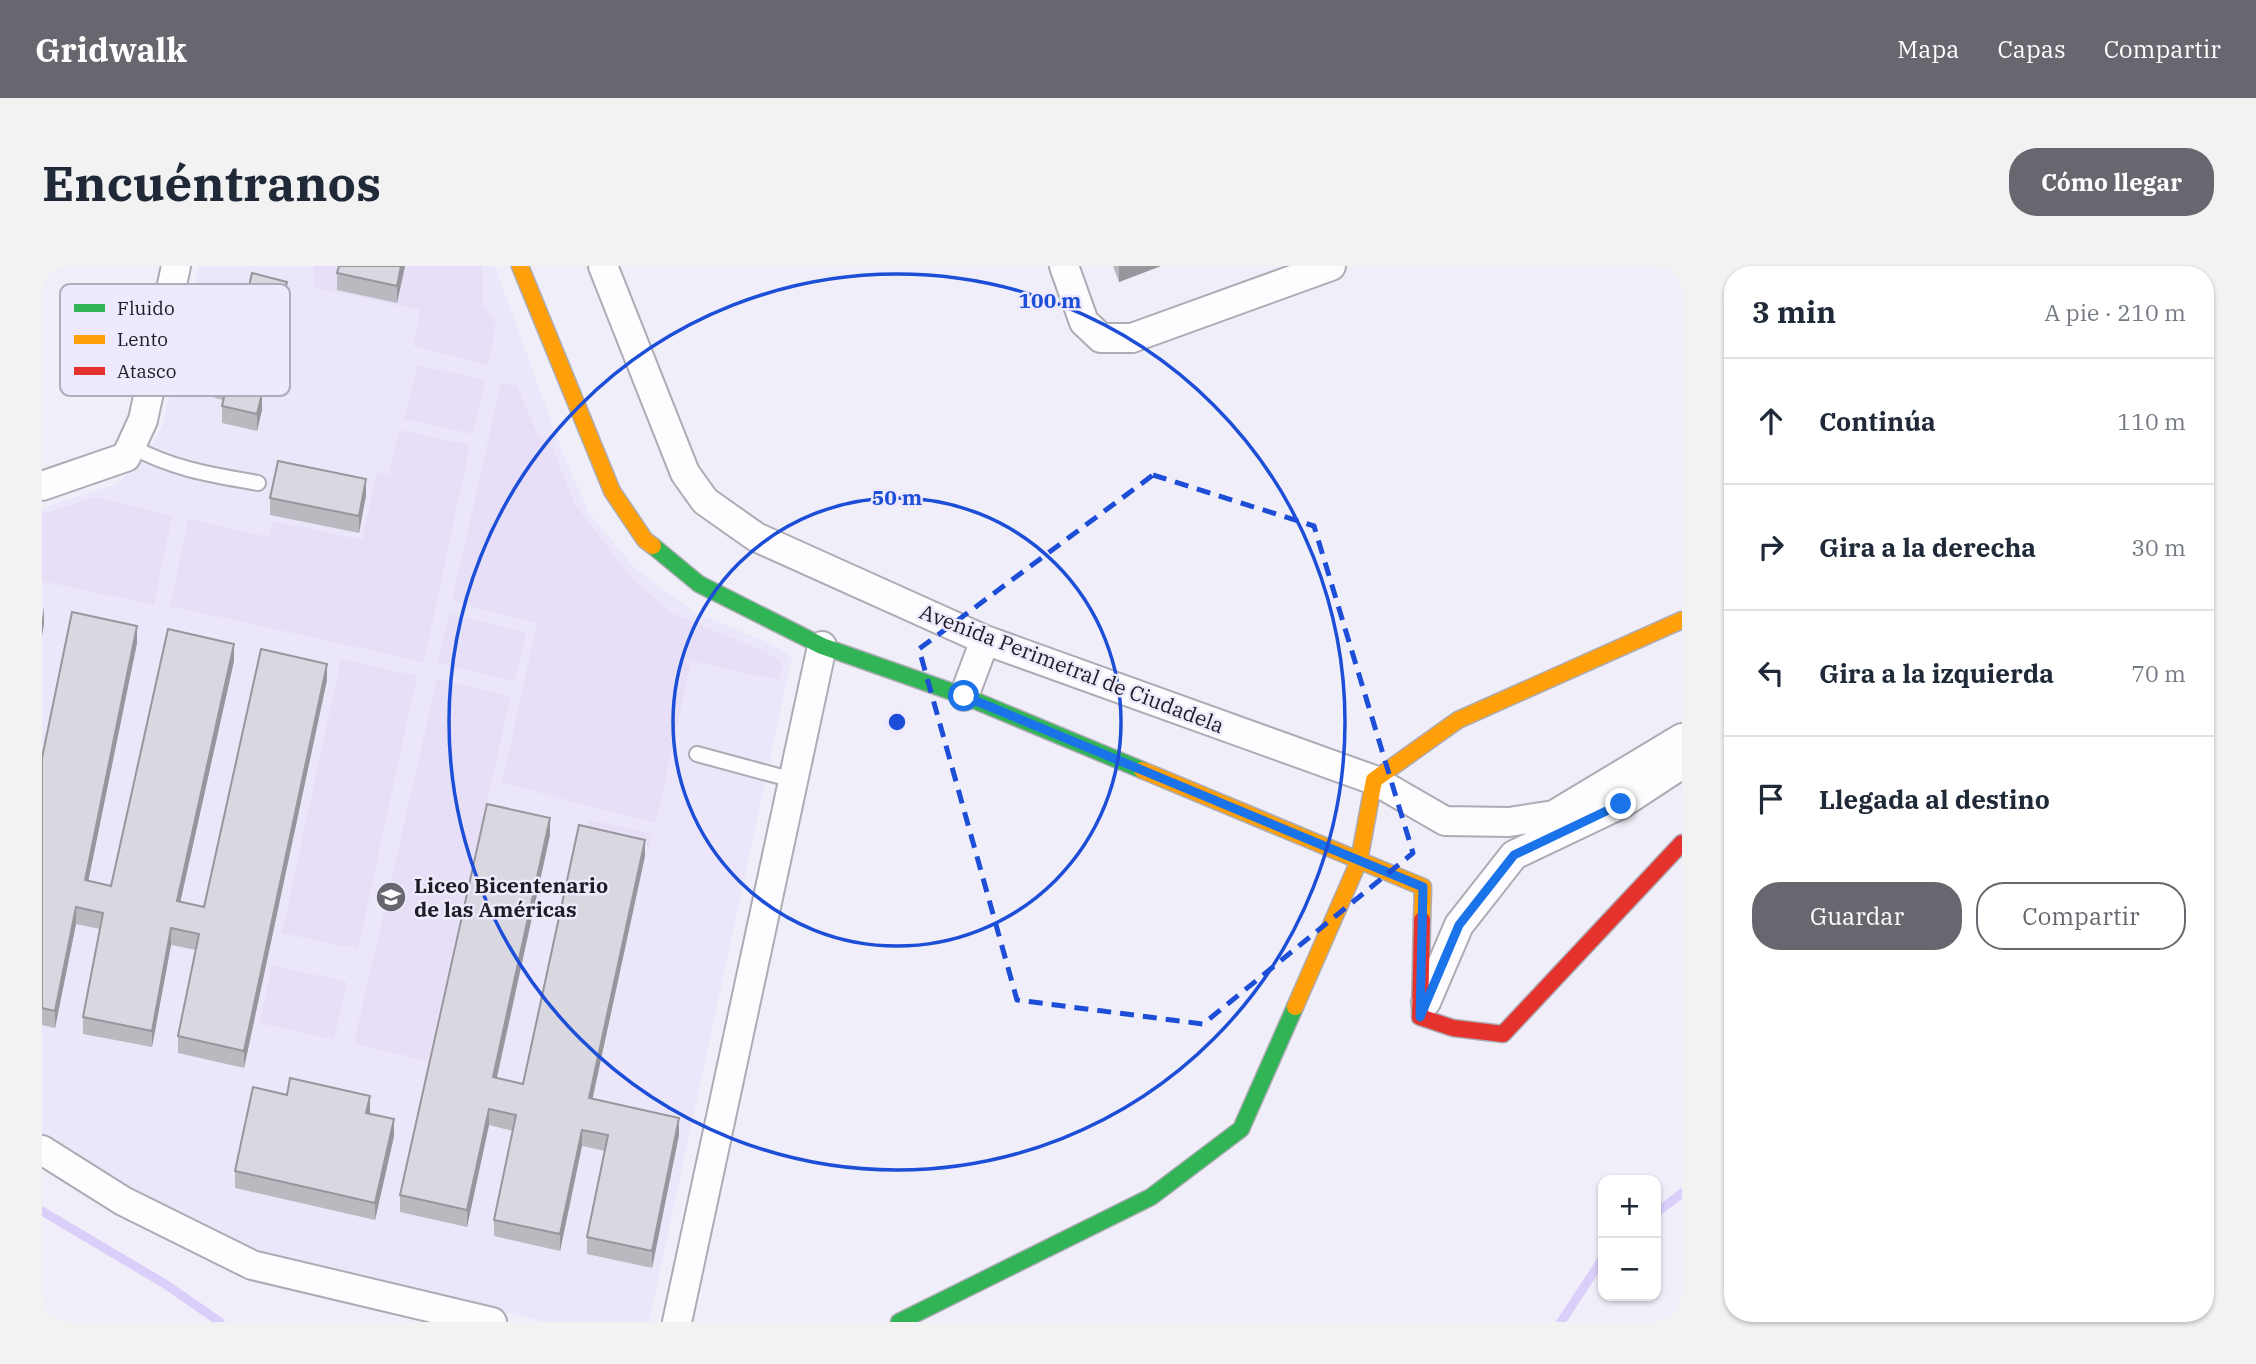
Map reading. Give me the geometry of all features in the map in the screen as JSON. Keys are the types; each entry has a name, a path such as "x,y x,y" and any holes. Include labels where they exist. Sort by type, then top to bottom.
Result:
{"street":[{"path":"172,284 176,266"},
{"path":"520,266 612,491 645,540 699,584 822,646 964,696 1423,887 1420,1017"},
{"name":"Avenida Perimetral de Ciudadela","path":"603,266 685,473 705,501 756,537 985,640 1374,780 1445,821 1509,822 1553,815 1682,738"},
{"path":"1063,266 1084,322 1101,338 1132,338 1331,266"},
{"path":"42,486 126,457 143,420 148,396"},
{"path":"899,1322 1151,1197 1241,1129 1359,860 1374,780 1458,720 1682,620"},
{"path":"964,696 985,640"},
{"path":"677,1322 822,646"},
{"path":"1420,1017 1459,925 1514,855 1621,804 1682,764"},
{"path":"1420,1017 1453,1028 1503,1034 1682,843"},
{"path":"42,1150 123,1202 252,1265 492,1322"}],"lane":[{"path":"131,446 159,462 193,472 258,482"},
{"path":"697,754 793,780"}],"highlighted area":[{"path":"1153,475 1314,526 1413,853 1203,1024 1017,1000 919,649"}],"shaded area":[{"name":"Liceo Bicentenario de las Américas","path":"199,266 495,266 560,446 589,513 635,568 694,612 771,644 792,657 649,1322 546,1322 250,1252 120,1188 42,1138 42,508 116,484 145,459 162,427 169,396 290,396 290,284 195,284"},
{"path":"314,266 483,266 483,304 496,325 488,365 413,346 420,310 313,287"},
{"path":"417,365 485,380 473,434 405,419"},
{"path":"501,383 516,385 538,435 553,449 575,505 631,577 671,613 768,653 783,664 778,680 691,661 656,823 502,783 537,623 452,601"},
{"path":"399,430 470,445 424,662 170,606 188,519 269,537 273,521 362,540 377,472 389,475"},
{"path":"95,497 172,516 154,605 42,581 42,514"},
{"path":"449,614 526,633 514,682 437,663"},
{"path":"341,659 417,676 358,949 282,933"},
{"path":"437,679 511,696 428,1061 354,1043"},
{"path":"590,820 652,834 649,846 588,832"},
{"path":"272,965 347,982 334,1040 260,1023"}],"building":[{"path":"339,266 401,266 397,286 337,273"},
{"path":"252,273 287,282 287,284 249,284"},
{"path":"224,396 261,396 257,414 222,406"},
{"path":"278,461 366,479 359,516 270,498"},
{"path":"72,612 137,626 85,880 111,886 168,629 234,644 177,901 204,907 261,649 327,664 244,1051 178,1036 199,934 171,928 152,1031 83,1017 103,913 76,907 55,1011 42,1008 42,758"},
{"path":"487,804 550,818 493,1077 523,1084 579,825 645,840 589,1098 679,1118 652,1251 587,1237 608,1135 582,1130 560,1234 494,1220 516,1115 489,1109 467,1210 400,1195"},
{"path":"290,1078 370,1096 366,1113 394,1119 375,1203 235,1171 253,1087 287,1095"}],"waterway":[{"path":"1661,1209 1682,1193"},
{"path":"42,1211 165,1284 220,1322"},
{"path":"1561,1322 1598,1266"}],"traffic: fast":[{"path":"653,546 699,584 822,646 964,696 1142,770"},
{"path":"899,1322 1151,1197 1241,1129 1295,1007"}],"traffic: slow":[{"path":"520,266 612,491 645,540 653,546"},
{"path":"1295,1007 1359,861 1374,780 1458,720 1682,620"},
{"path":"1142,770 1423,887 1422,920"}],"traffic: jam":[{"path":"1422,920 1420,1017 1453,1028 1503,1034 1682,843"}],"place":[{"name":"Liceo Bicentenario de las Américas","path":"391,897"}],"route":[{"path":"964,696 1423,887 1420,1017 1459,925 1514,855 1621,804"}]}
